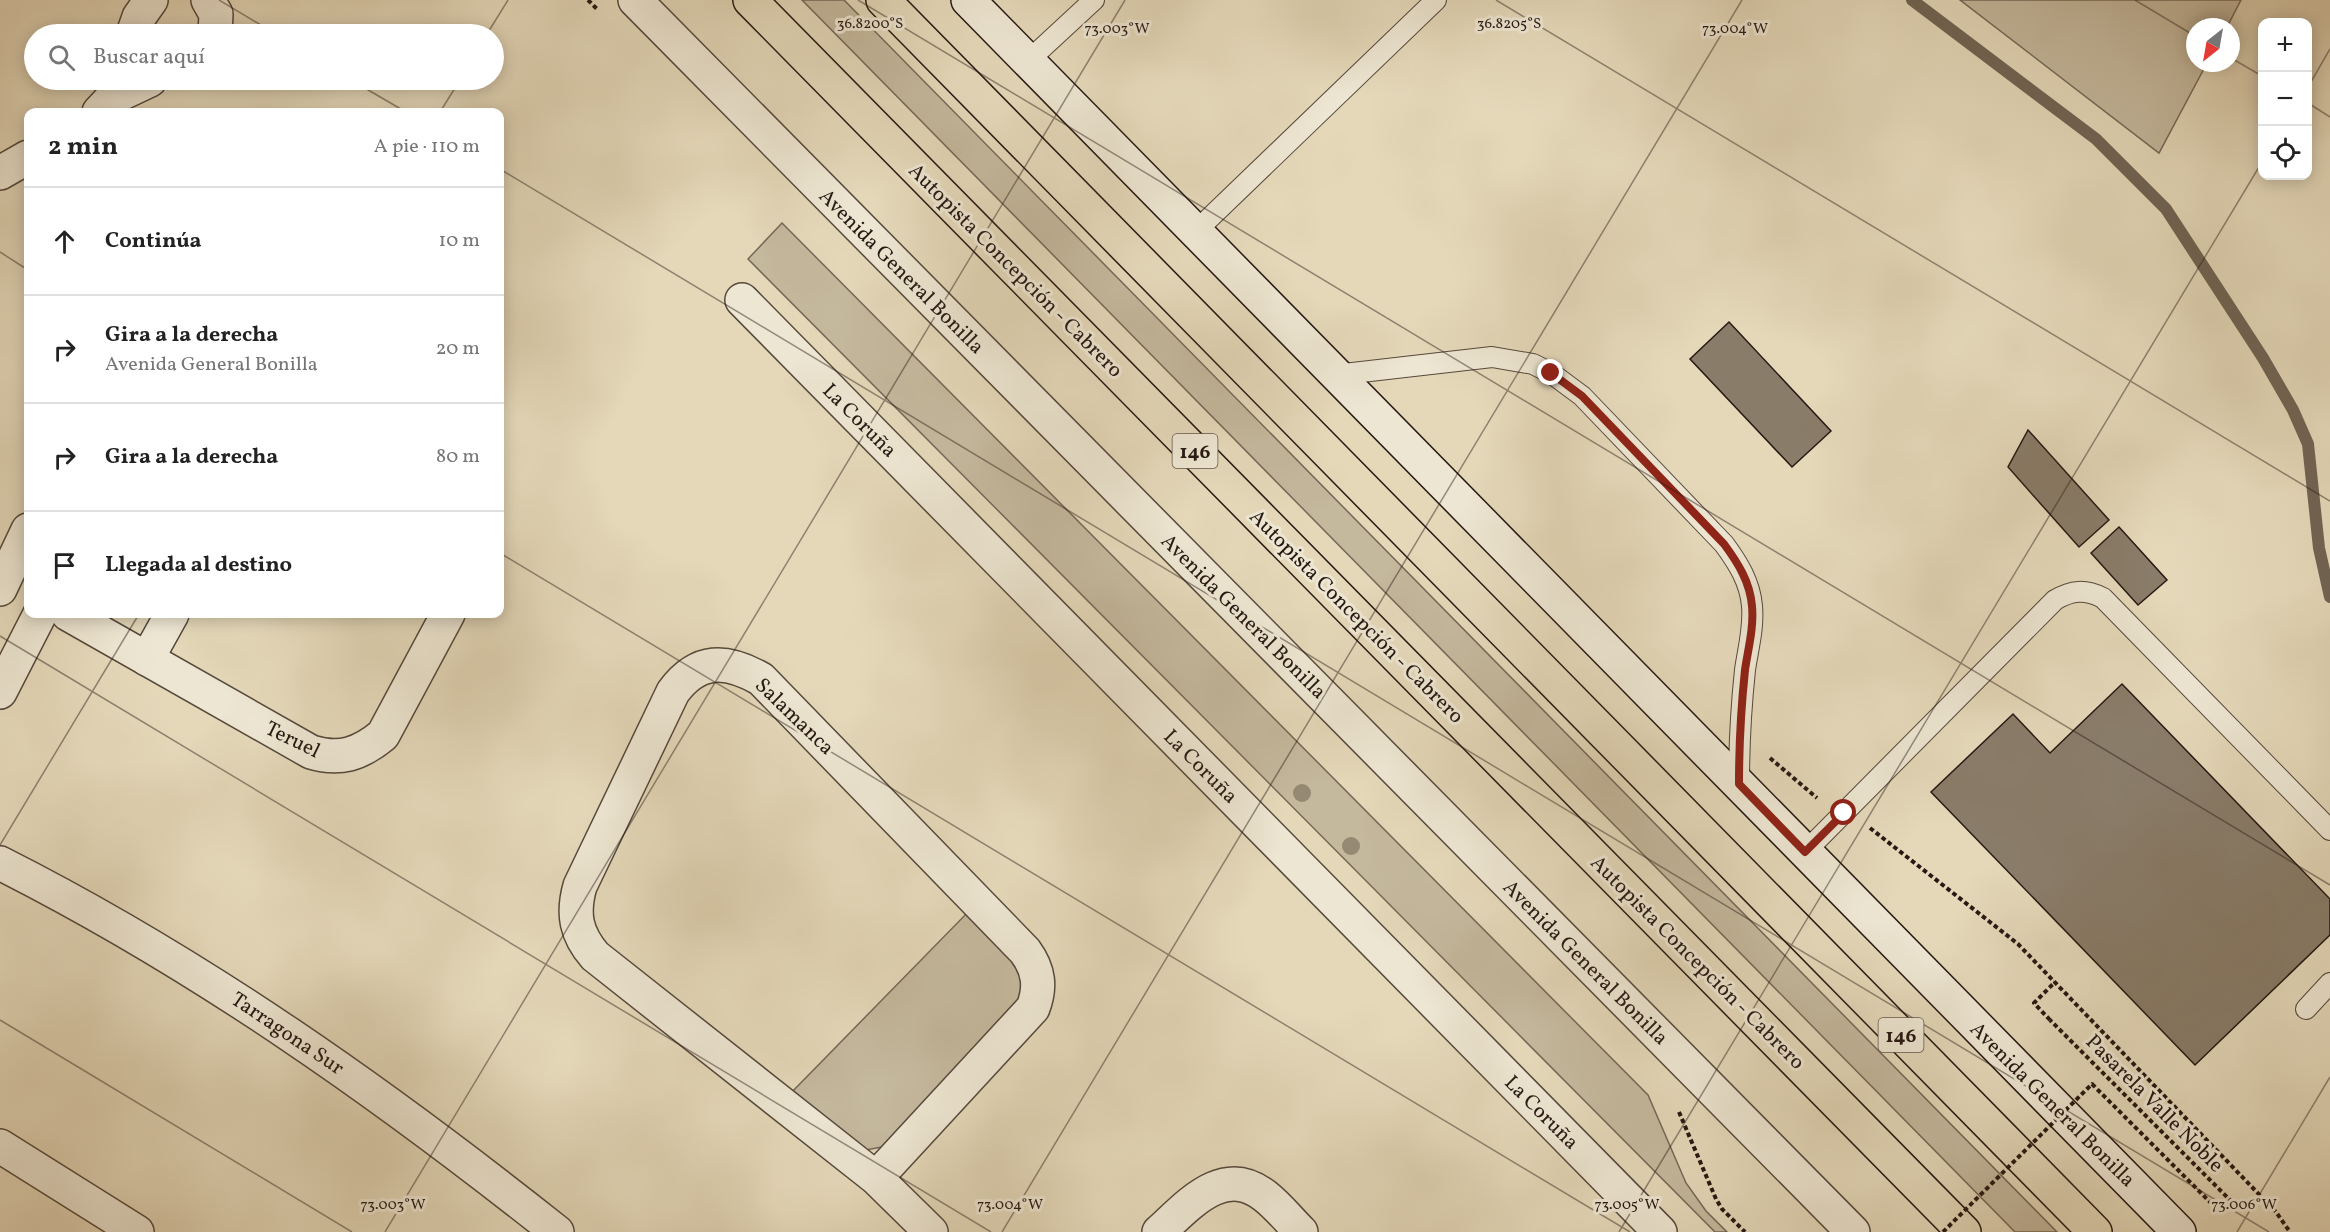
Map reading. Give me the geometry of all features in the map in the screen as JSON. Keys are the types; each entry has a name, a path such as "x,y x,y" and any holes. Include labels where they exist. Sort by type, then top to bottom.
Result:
{"highway":[{"name":"Autopista Concepción - Cabrero","path":"750,0 1964,1232"},
{"name":"146","path":"883,0 2094,1232"}],"street":[{"path":"137,24 151,0"},
{"path":"208,0 216,14 216,24"},
{"name":"Avenida General Bonilla","path":"635,0 1853,1232"},
{"name":"Avenida General Bonilla","path":"968,0 2179,1232"},
{"path":"110,97 126,90"},
{"path":"0,173 24,159"},
{"name":"La Coruña","path":"742,300 1660,1232"},
{"path":"8,585 24,541"},
{"path":"0,692 38,618"},
{"name":"Teruel","path":"75,618 311,752 324,756 345,756 369,747 383,735 446,618"},
{"path":"147,658 170,618"},
{"name":"Salamanca","path":"876,1178 1033,1008 1039,985 1037,972 1033,961 1025,951 760,679 744,670 727,665 711,665 696,669 683,679 673,692 580,886 575,903 579,934 595,956 876,1178 931,1232"},
{"name":"Tarragona Sur","path":"0,863 119,927 209,981 298,1039 386,1101 556,1232"},
{"path":"0,1146 137,1232"},
{"path":"1159,1232 1200,1195 1212,1189 1231,1185 1251,1188 1264,1196 1301,1232"}],"lane":[{"path":"1028,61 1094,0"},
{"path":"1195,232 1436,0"},
{"path":"1335,375 1492,357 1533,364 1551,373 1582,396 1724,544 1738,563 1747,584 1752,606 1752,628 1739,740 1739,784"},
{"path":"1805,852 2055,600 2066,593 2079,590 2091,592 2103,598 2330,830"},
{"path":"2306,1009 2330,983"}],"path":[{"path":"1844,813 1868,826 1995,924 2055,982 2276,1212 2290,1232"},
{"name":"Pasarela Valle Noble","path":"1943,1232 2092,1084 2220,1212 2231,1201 2034,1003 2055,982"}],"shaded area":[{"path":"802,0 844,0 2057,1232 2015,1232"},
{"path":"1960,0 2241,0 2232,18 2186,18 2186,72 2202,72 2159,153"},
{"path":"782,223 1648,1095 1686,1183 1706,1211 1727,1232 1715,1232 748,259"},
{"path":"969,911 1025,976 1023,1002 882,1147 866,1150 790,1094"}],"building":[{"path":"1729,322 1831,431 1792,467 1690,359"},
{"path":"2028,430 2109,520 2079,547 2008,467"},
{"path":"2119,527 2167,580 2138,605 2091,553"},
{"path":"2122,684 2330,899 2330,935 2195,1065 1931,792 2013,714 2050,753"}],"waterway":[{"path":"1912,0 2096,139 2166,209 2263,358 2293,410 2308,444 2319,548 2330,597"}],"route":[{"path":"1551,373 1582,396 1724,544 1738,563 1747,584 1752,606 1752,628 1745,669 1739,740 1739,784 1805,852 1844,813"}]}
